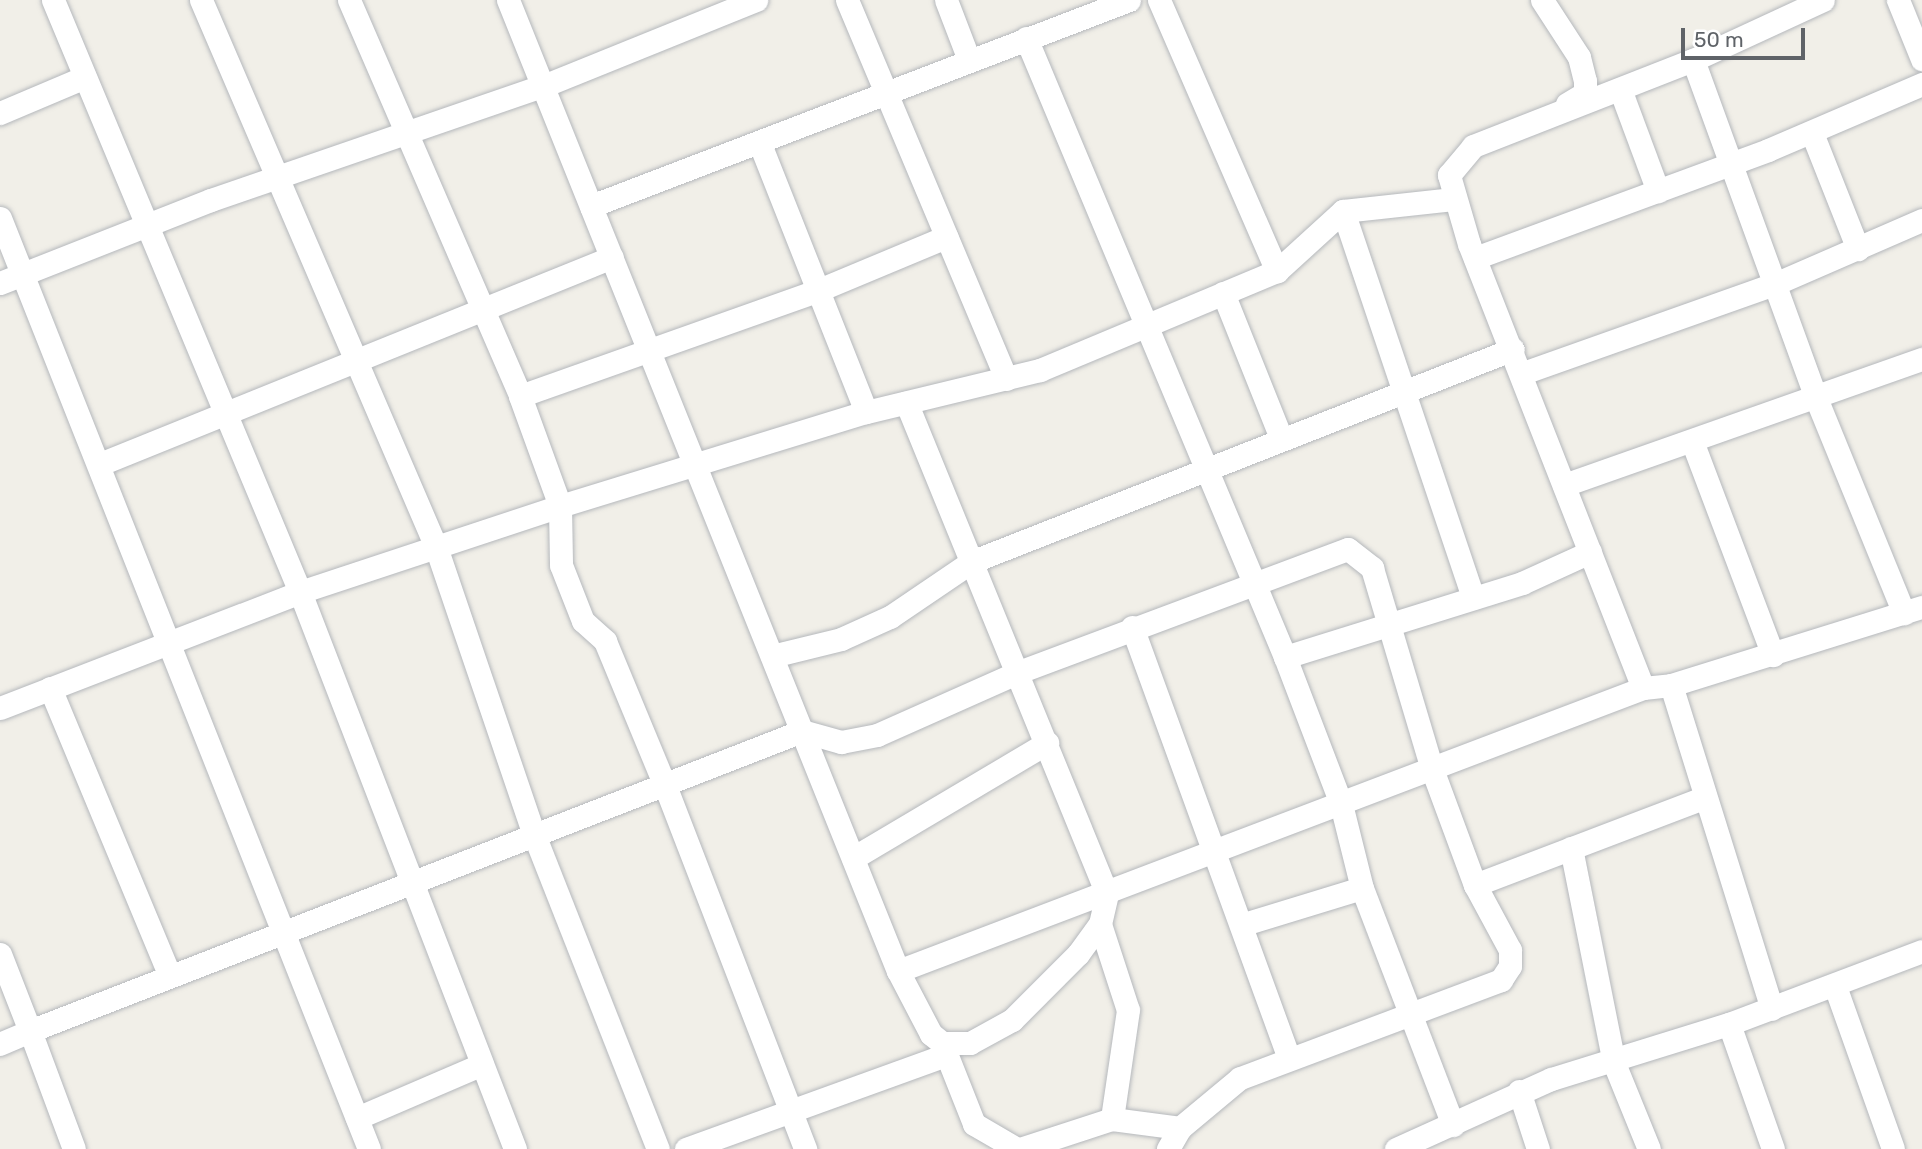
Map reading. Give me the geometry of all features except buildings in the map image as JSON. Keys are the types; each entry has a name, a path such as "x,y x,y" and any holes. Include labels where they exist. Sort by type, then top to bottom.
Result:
{"street":[{"path":"53,0 300,592 514,1149"},
{"path":"201,0 279,175 436,547 535,837 658,1149"},
{"path":"349,0 520,396 560,506 561,565 583,621 605,641 666,788 805,1149"},
{"path":"508,0 898,971 922,1020 944,1049 974,1124 1018,1149 1112,1119 1180,1128"},
{"path":"0,283 279,175 543,86 703,10 756,0"},
{"path":"847,0 1006,380"},
{"path":"946,0 969,60"},
{"path":"591,206 760,144 969,60 1129,0"},
{"path":"1159,0 1277,271"},
{"path":"1558,109 1620,89 1693,60 1787,7 1823,0"},
{"path":"1898,0 1922,59"},
{"path":"1544,1 1579,57 1585,93 1558,109 1463,152 1449,175 1452,199 1523,373 1643,688"},
{"path":"1026,38 1209,465 1285,657 1341,804 1362,888 1412,1008 1453,1125"},
{"path":"898,971 1107,894 1643,688 1671,685 1913,610 1814,393 1777,283 1693,60"},
{"path":"0,113 85,76"},
{"path":"1475,258 1812,133 1922,84"},
{"path":"1620,89 1658,191"},
{"path":"1812,133 1858,249"},
{"path":"760,144 866,412"},
{"path":"0,708 300,592 560,506 866,412 1006,380 1277,271 1343,211 1452,199"},
{"path":"1343,211 1474,598"},
{"path":"0,218 171,643 369,1149"},
{"path":"1523,373 1777,283 1922,220"},
{"path":"520,396 819,290 946,237"},
{"path":"100,464 359,362 612,257"},
{"path":"1223,293 1281,438"},
{"path":"772,656 872,626 971,562 1209,465 1513,349"},
{"path":"1564,485 1692,441 1814,393 1922,359"},
{"path":"686,1149 944,1049 970,1043 1012,1020 1100,924 1107,894 906,402"},
{"path":"1692,441 1773,655"},
{"path":"802,731 818,740 861,740 1016,673 1254,579 1348,549 1372,568 1432,769 1475,885 1510,950 1510,966 1501,980 1412,1008 1288,1056 1223,1088 1180,1128 1168,1149"},
{"path":"1285,657 1474,598 1590,552"},
{"path":"1132,627 1214,853 1244,924 1288,1056"},
{"path":"1671,685 1772,1009"},
{"path":"50,688 170,976"},
{"path":"0,1044 170,976 412,887 666,788 802,731"},
{"path":"853,858 1047,743"},
{"path":"1475,885 1705,797"},
{"path":"1571,848 1614,1063 1649,1149"},
{"path":"1244,924 1362,888"},
{"path":"1100,924 1128,1010 1112,1119"},
{"path":"1396,1149 1453,1125 1519,1091 1614,1063 1729,1024 1922,951"},
{"path":"0,954 74,1149"},
{"path":"1835,986 1893,1149"},
{"path":"1729,1024 1773,1149"},
{"path":"357,1118 480,1065"},
{"path":"1519,1091 1538,1149"}]}
